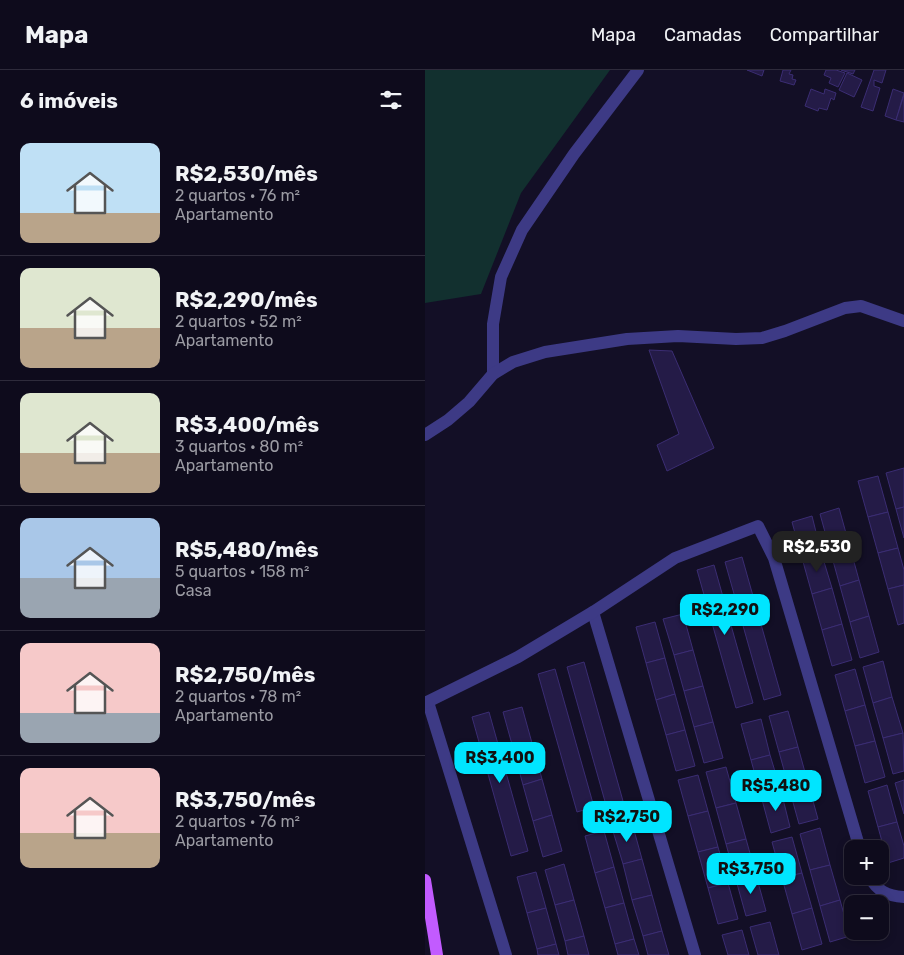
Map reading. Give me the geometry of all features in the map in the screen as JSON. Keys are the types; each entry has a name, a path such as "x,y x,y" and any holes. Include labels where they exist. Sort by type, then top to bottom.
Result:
{"main road":[{"path":"425,880 437,955"}],"street":[{"path":"493,374 493,324 501,277 522,230 574,154 638,70"},
{"path":"425,435 448,420 469,402 493,374 513,362 545,352 627,339 678,336 736,339 762,338 845,308 861,306 904,320"},
{"path":"506,955 427,702 518,657 593,612 675,558 758,526 774,558 857,840"},
{"path":"593,612 695,955"},
{"path":"876,885 887,894 904,897"}],"green space":[{"path":"425,70 610,70 521,193 481,294 425,303"}],"building":[{"path":"747,70 764,70 762,76"},
{"path":"783,70 791,70 789,74 793,75 792,79 796,80 794,85 780,81"},
{"path":"826,70 836,70 845,73 838,87 829,83 831,78 824,75"},
{"path":"841,70 855,70 853,74"},
{"path":"874,70 886,70 882,83 874,80 874,86 880,88 873,111 861,107"},
{"path":"847,73 862,80 854,97 839,90"},
{"path":"811,89 824,94 825,89 836,93 834,100 831,98 827,110 819,108 818,111 805,106"},
{"path":"893,89 904,93 896,120 885,116"},
{"path":"904,95 904,122 896,120"},
{"path":"649,350 672,351 714,448 667,471 657,445 679,434"},
{"path":"904,468 904,507 896,509 886,473"},
{"path":"878,476 888,512 868,517 858,481"},
{"path":"904,507 904,538 896,509"},
{"path":"839,508 849,544 830,550 820,514"},
{"path":"888,512 898,548 878,553 868,517"},
{"path":"812,516 821,552 802,558 792,522"},
{"path":"849,544 859,580 840,586 830,550"},
{"path":"898,548 904,570 904,585 888,589 878,553"},
{"path":"821,552 832,588 812,594 802,558"},
{"path":"742,557 781,695 764,700 725,562"},
{"path":"714,565 753,703 736,708 697,570"},
{"path":"859,580 869,616 850,622 840,586"},
{"path":"904,585 904,623 898,625 888,589"},
{"path":"832,588 842,624 822,630 812,594"},
{"path":"683,614 693,650 674,655 663,619"},
{"path":"869,616 879,652 860,658 850,622"},
{"path":"655,622 665,658 646,663 636,627"},
{"path":"842,624 852,660 832,666 822,630"},
{"path":"693,650 703,686 684,691 674,655"},
{"path":"665,658 675,694 656,700 646,663"},
{"path":"883,661 892,697 873,703 863,667"},
{"path":"584,662 623,801 606,805 567,667"},
{"path":"555,669 594,807 577,812 538,674"},
{"path":"855,669 865,705 845,711 835,675"},
{"path":"703,686 713,722 694,727 684,691"},
{"path":"675,694 685,730 666,735 656,700"},
{"path":"892,697 903,733 883,738 873,703"},
{"path":"865,705 875,741 855,746 845,711"},
{"path":"522,707 532,743 513,748 503,712"},
{"path":"788,711 798,747 779,752 769,716"},
{"path":"489,712 528,851 511,856 472,717"},
{"path":"761,719 770,755 751,760 741,724"},
{"path":"713,722 723,758 704,763 694,727"},
{"path":"685,730 695,766 676,771 666,735"},
{"path":"903,733 904,771 893,774 883,738"},
{"path":"875,741 885,777 865,783 855,746"},
{"path":"532,743 542,779 523,785 513,748"},
{"path":"798,747 808,783 789,788 779,752"},
{"path":"770,755 781,791 761,796 751,760"},
{"path":"726,767 736,803 716,808 706,772"},
{"path":"698,775 708,811 688,816 678,780"},
{"path":"542,779 552,815 533,821 523,785"},
{"path":"904,780 904,814 895,783"},
{"path":"808,783 818,819 799,824 789,788"},
{"path":"887,785 897,822 878,827 868,791"},
{"path":"781,791 790,827 771,833 761,796"},
{"path":"736,803 746,839 726,844 716,808"},
{"path":"708,811 718,847 698,852 688,816"},
{"path":"552,815 562,851 543,857 533,821"},
{"path":"897,822 904,846 904,858 889,863 889,840 882,840 878,827"},
{"path":"632,823 642,859 623,864 612,828"},
{"path":"820,828 830,865 810,870 800,834"},
{"path":"604,831 614,867 595,873 585,836"},
{"path":"792,837 802,873 782,878 772,842"},
{"path":"746,839 756,875 736,880 726,844"},
{"path":"718,847 728,883 708,888 698,852"},
{"path":"642,859 652,895 632,900 623,864"},
{"path":"564,864 574,900 555,905 545,870"},
{"path":"830,865 840,900 820,906 810,870"},
{"path":"614,867 624,903 605,908 595,873"},
{"path":"536,872 546,908 527,913 517,877"},
{"path":"802,873 812,908 792,914 782,878"},
{"path":"756,875 766,911 746,916 736,880"},
{"path":"728,883 738,919 718,924 708,888"},
{"path":"652,895 662,931 643,936 632,900"},
{"path":"574,900 584,936 565,941 555,905"},
{"path":"840,900 844,914 844,938 830,942 820,906"},
{"path":"624,903 634,939 615,944 605,908"},
{"path":"546,908 556,944 537,949 527,913"},
{"path":"812,908 822,944 802,950 792,914"},
{"path":"770,922 779,955 758,955 750,927"},
{"path":"742,930 749,955 728,955 722,935"},
{"path":"662,931 669,955 648,955 643,936"},
{"path":"584,936 589,955 568,955 565,941"},
{"path":"634,939 639,955 618,955 615,944"},
{"path":"556,944 559,955 538,955 537,949"}]}
